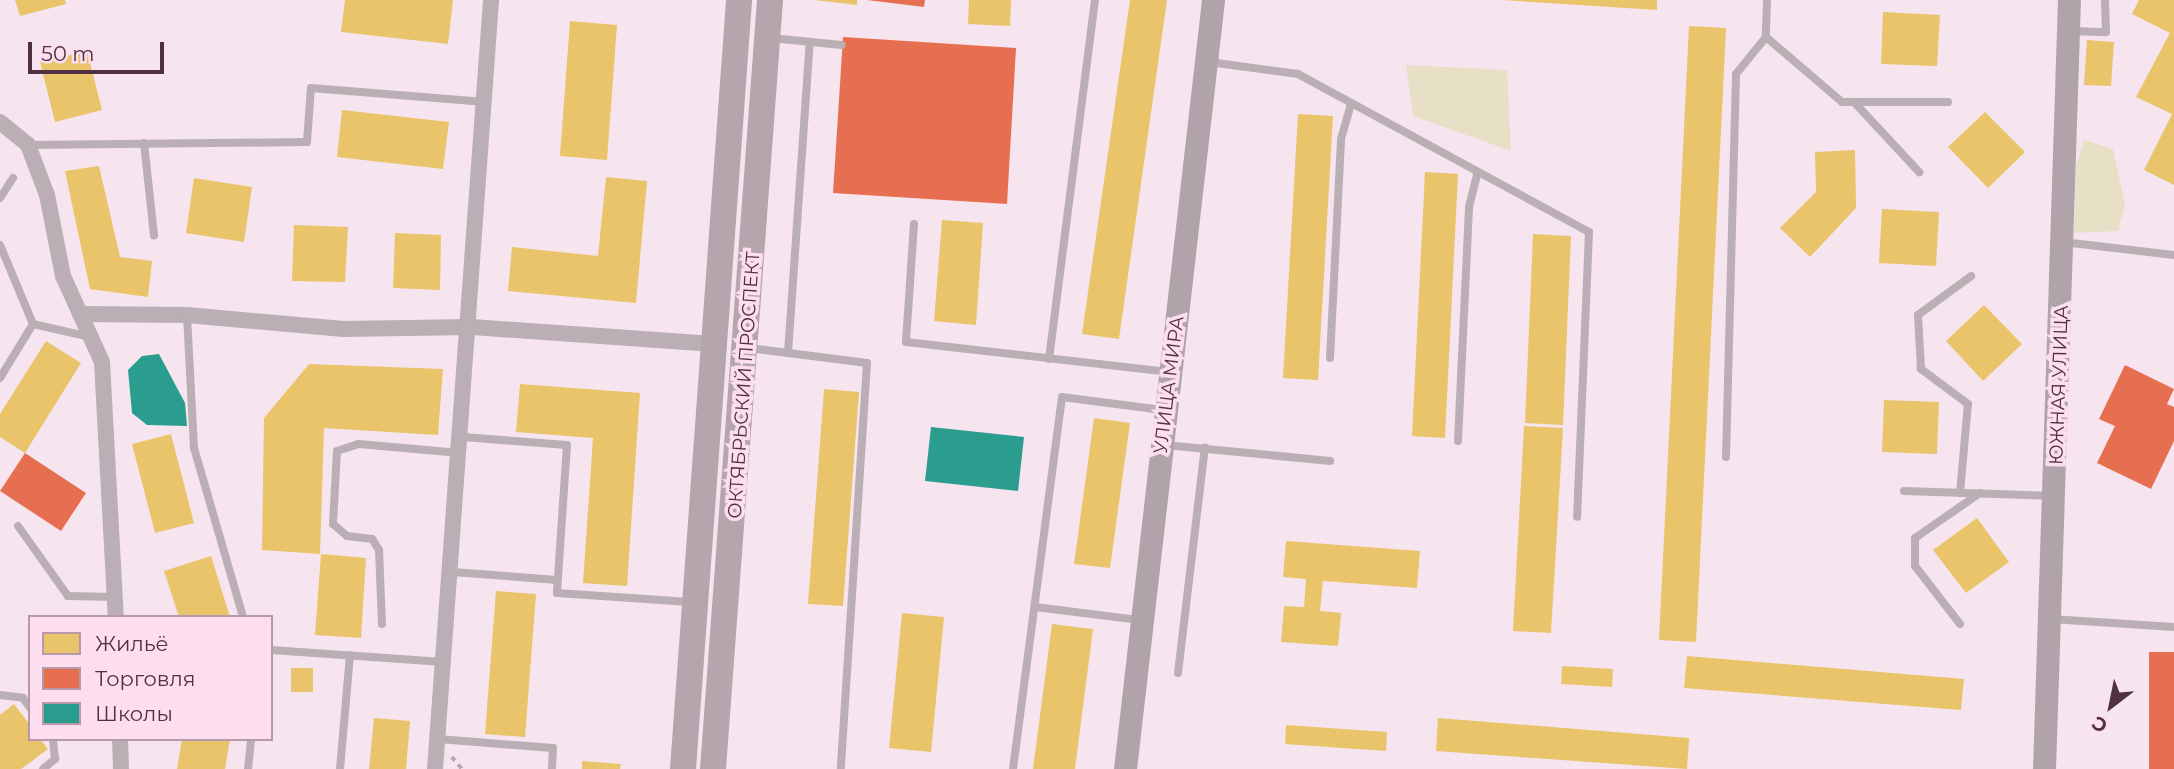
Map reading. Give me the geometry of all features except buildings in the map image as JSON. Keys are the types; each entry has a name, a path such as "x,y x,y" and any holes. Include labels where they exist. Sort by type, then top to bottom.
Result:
{"main road":[{"name":"ОКТЯБРЬСКИЙ ПРОСПЕКТ","path":"683,769 717,344 739,0"},
{"name":"ОКТЯБРЬСКИЙ ПРОСПЕКТ","path":"713,769 770,0"}],"street":[{"path":"435,769 472,327 491,0"},
{"name":"УЛИЦА МИРА","path":"1125,769 1213,0"},
{"name":"ЮЖНАЯ УЛИЦА","path":"2044,769 2069,0"},
{"path":"0,122 28,145 47,195 63,276 102,362 116,615"},
{"path":"80,314 187,315 343,329 472,327 717,344"},
{"path":"120,741 121,769"}],"lane":[{"path":"1049,359 1094,0"},
{"path":"1726,457 1735,74 1766,37 1767,0"},
{"path":"2069,31 2106,32 2105,0"},
{"path":"768,37 842,46"},
{"path":"1766,37 1842,102 1948,102"},
{"path":"788,353 810,42"},
{"path":"1206,62 1297,74 1589,232 1577,517"},
{"path":"28,145 307,142 310,88 485,102"},
{"path":"1854,102 1919,172"},
{"path":"1329,358 1341,139 1351,103"},
{"path":"145,143 154,235"},
{"path":"1458,441 1469,207 1478,172"},
{"path":"0,198 13,178"},
{"path":"914,224 906,342 1171,372"},
{"path":"2063,242 2174,255"},
{"path":"0,245 33,324"},
{"path":"1960,493 1968,404 1921,369 1918,315 1970,276"},
{"path":"187,315 194,448 242,615"},
{"path":"33,324 90,337"},
{"path":"0,378 33,324"},
{"path":"746,348 867,363 841,769"},
{"path":"1013,769 1062,397 1166,411"},
{"path":"382,624 379,550 372,539 347,536 333,524 337,451 359,444 567,445 557,593 696,601"},
{"path":"1162,444 1330,461"},
{"path":"1178,673 1205,449"},
{"path":"1904,491 2054,496"},
{"path":"1960,624 1915,566 1915,538 1980,493"},
{"path":"18,526 68,596 115,597"},
{"path":"452,572 558,580"},
{"path":"1035,607 1142,620"},
{"path":"2048,618 2174,627"},
{"path":"273,650 444,662"},
{"path":"340,769 350,655"},
{"path":"0,695 23,698 28,705"},
{"path":"438,739 553,748 552,769"},
{"path":"43,769 55,759 53,741"},
{"path":"248,769 251,741"}],"shaded area":[{"path":"1406,65 1507,70 1511,151 1413,116"},
{"path":"2084,140 2113,149 2125,205 2118,231 2074,233 2076,167"}]}
